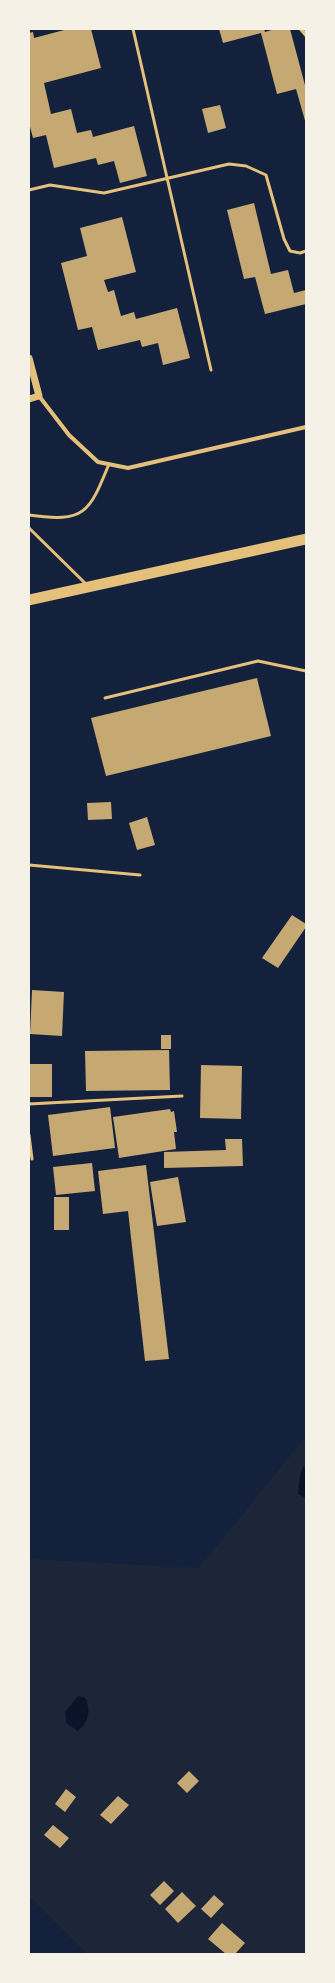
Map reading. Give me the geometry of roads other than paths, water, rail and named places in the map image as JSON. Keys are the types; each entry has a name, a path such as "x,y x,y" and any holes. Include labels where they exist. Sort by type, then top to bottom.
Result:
{"highway":[{"path":"29,600 90,588 306,539"}],"street":[{"path":"300,29 306,35"},
{"path":"29,358 39,396 69,435 98,462 128,468 306,427"},
{"path":"29,399 39,396"}],"lane":[{"path":"133,29 211,370"},
{"path":"29,190 50,185 104,194 229,164 246,166 266,175 284,239 290,251 306,251"},
{"path":"29,515 49,518 71,517 88,508 97,494 109,464"},
{"path":"29,528 90,588"},
{"path":"105,698 258,661 306,671"},
{"path":"29,865 140,875"},
{"path":"29,1104 182,1096"},
{"path":"29,1135 32,1159"}]}
